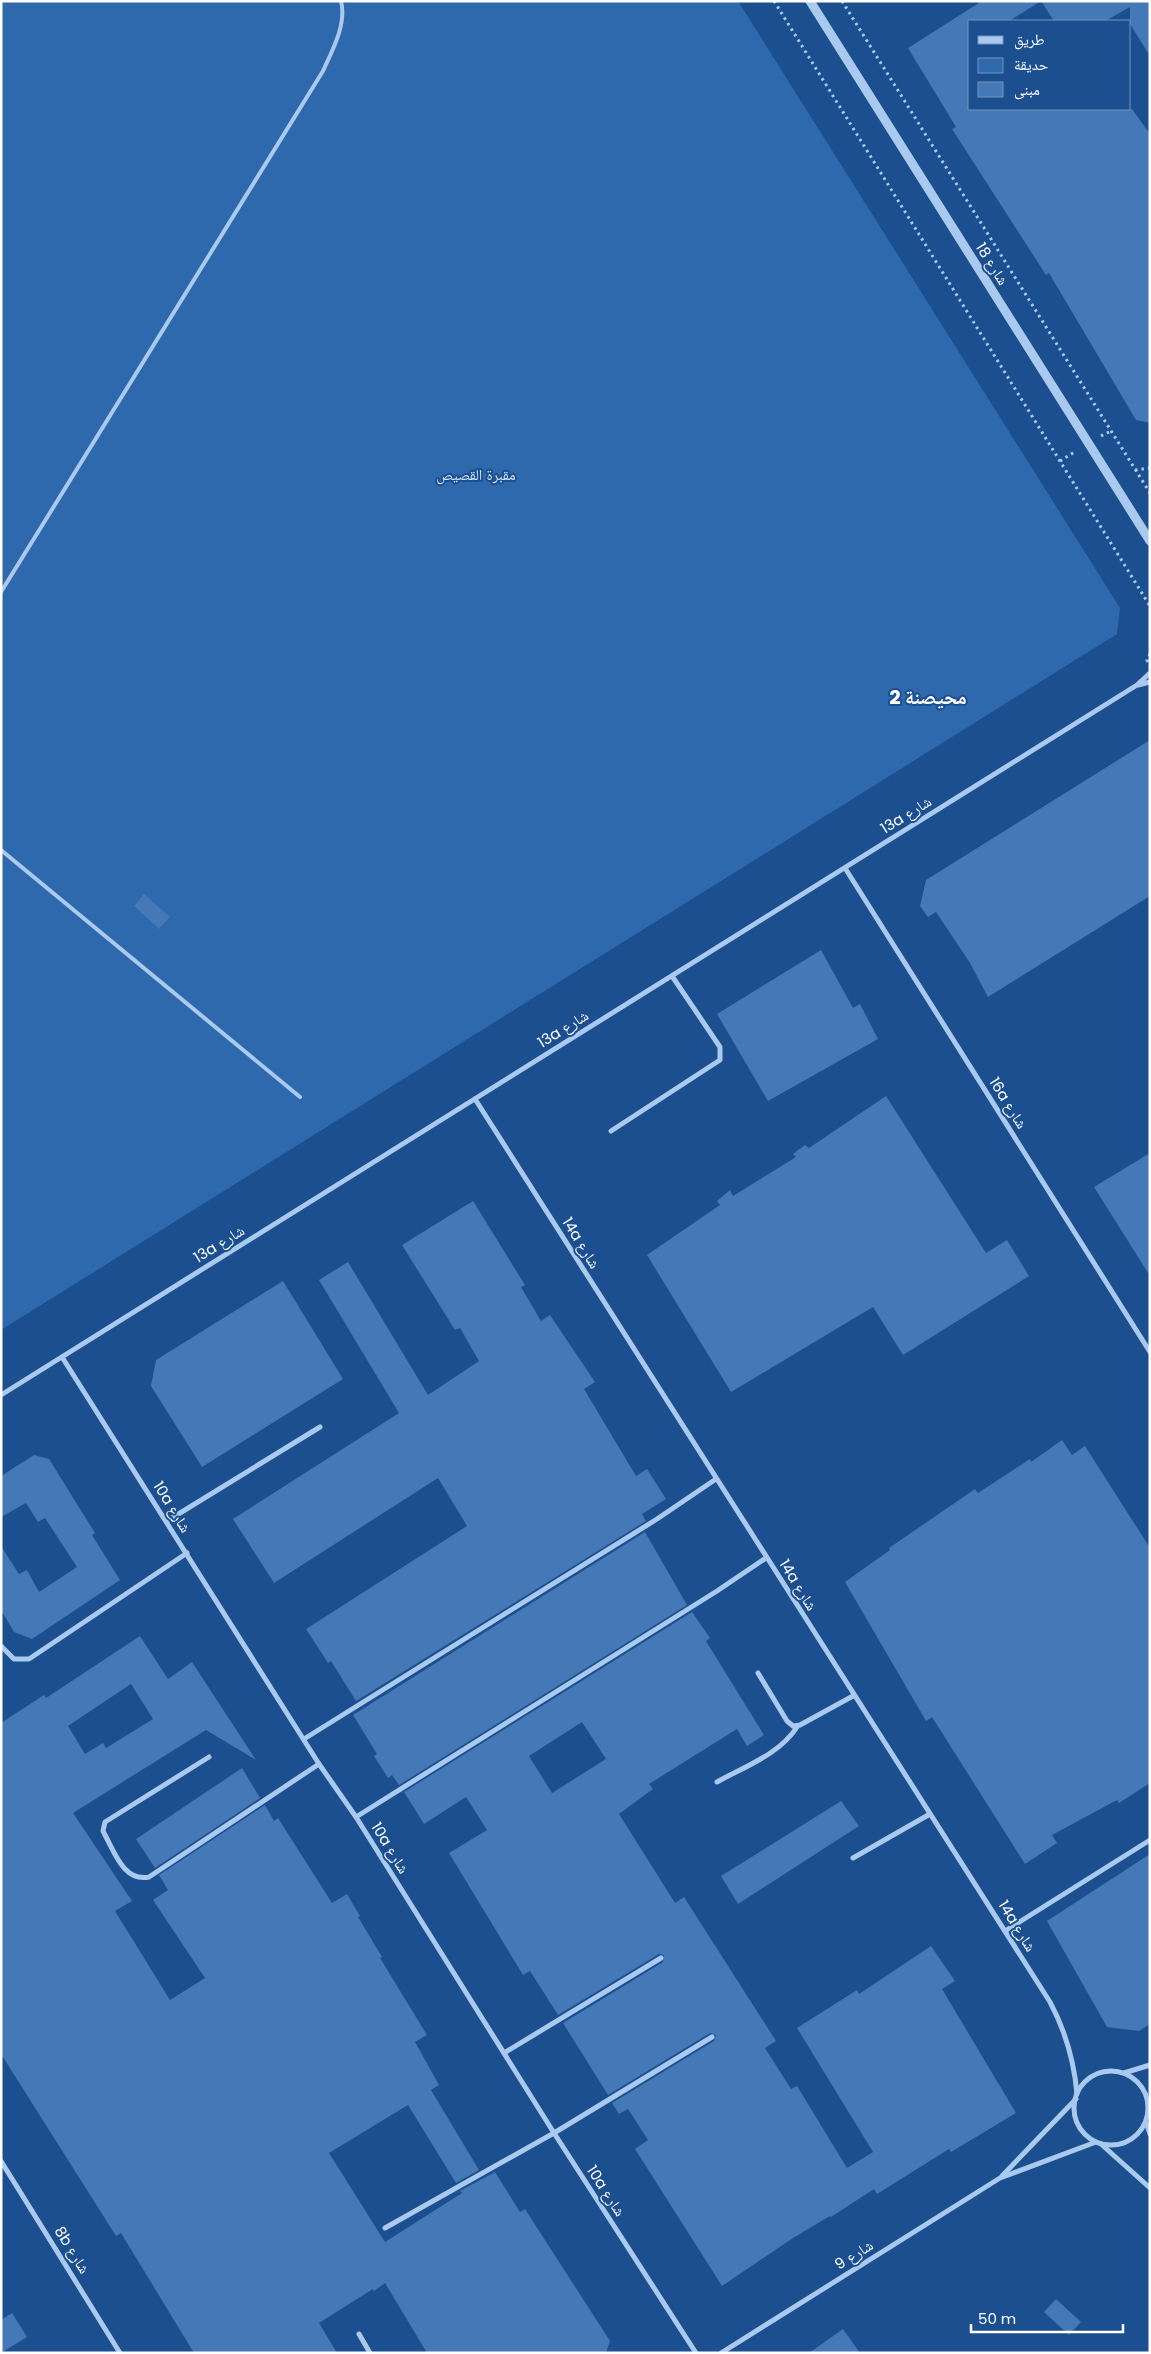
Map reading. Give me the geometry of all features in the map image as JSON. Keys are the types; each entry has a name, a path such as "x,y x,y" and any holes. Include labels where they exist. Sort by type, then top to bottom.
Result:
{"street":[{"name":"شارع 18","path":"810,1 1150,541"},
{"name":"13a شارع","path":"1,1396 1138,685 1150,673"},
{"name":"13a شارع","path":"1138,685 1150,682"},
{"name":"16a شارع","path":"845,868 1150,1352"},
{"path":"611,1131 720,1060 720,1048 672,976"},
{"name":"14a شارع","path":"475,1099 1059,2018 1072,2054 1077,2096"},
{"name":"10a شارع","path":"62,1358 167,1521 319,1764 356,1817 554,2133 696,2353"},
{"path":"167,1521 320,1427"},
{"path":"304,1739 657,1520 716,1479"},
{"path":"1,1646 14,1659 29,1659 186,1553"},
{"path":"356,1817 717,1591 766,1558"},
{"path":"758,1673 789,1725 796,1727"},
{"path":"717,1782 777,1748 796,1727 853,1696"},
{"path":"209,1757 105,1822 103,1831 131,1875 137,1878 149,1877 319,1764"},
{"path":"853,1858 930,1814"},
{"path":"1005,1931 1150,1840"},
{"path":"504,2053 661,1958"},
{"path":"385,2228 554,2133 712,2037"},
{"path":"1124,2073 1150,2065"},
{"path":"1098,2143 1114,2145 1127,2142 1138,2134 1149,2114 1145,2093 1137,2081 1124,2073 1110,2071 1096,2074 1084,2082 1074,2107 1076,2120 1083,2132 1150,2188"},
{"name":"شارع 9","path":"1000,2178 1077,2096"},
{"path":"1146,2122 1150,2134"},
{"name":"شارع 9","path":"721,2353 1000,2178 1098,2143"},
{"name":"8b شارع","path":"1,2161 120,2353"},
{"path":"358,2334 370,2353"}],"lane":[{"path":"1,592 323,71 337,36 342,8 341,1"},
{"path":"1,850 300,1097"}],"path":[{"path":"774,1 1150,606"},
{"path":"842,1 1150,493"},
{"path":"1135,470 1150,468"}],"green space":[{"name":"مقبرة القصيص","path":"1,1 738,1 1120,608 1117,634 1,1330"}],"building":[{"path":"982,1 1041,1 1011,20 968,20 968,110 1132,109 1150,134 1150,423 1136,420 1049,273 1046,275 952,129 956,127 908,48"},
{"path":"1041,1 1150,1 1150,56 1131,26 1130,7 1107,20 1053,20"},
{"path":"1150,740 1150,896 988,997 970,963 936,912 928,917 920,906 926,880"},
{"path":"144,894 170,917 159,929 134,906"},
{"path":"821,950 853,1008 860,1004 878,1039 768,1101 717,1014"},
{"path":"886,1096 986,1253 1007,1240 1029,1276 903,1355 873,1307 731,1392 647,1255 720,1205 717,1201 730,1190 733,1196 796,1157 793,1154 805,1145 809,1148"},
{"path":"1150,1153 1150,1276 1094,1187"},
{"path":"473,1201 525,1285 521,1287 541,1321 550,1315 595,1382 584,1389 636,1476 647,1469 666,1499 642,1514 646,1521 356,1701 331,1661 328,1663 306,1629 467,1526 438,1478 274,1583 233,1519 399,1413 319,1280 348,1262 428,1395 479,1361 460,1328 455,1330 402,1245"},
{"path":"283,1281 343,1379 202,1467 151,1386 156,1360"},
{"path":"1062,1440 1072,1455 1085,1446 1150,1548 1150,1783 1119,1803 1117,1800 1052,1835 1057,1843 1025,1864 932,1717 926,1721 845,1582 890,1550 889,1548 975,1489 978,1493 1030,1459 1031,1462"},
{"path":"34,1455 49,1459 95,1533 92,1535 120,1580 32,1639 14,1632 1,1610 1,1546 19,1574 27,1570 39,1592 77,1567 45,1518 38,1522 26,1503 1,1517 1,1476"},
{"path":"645,1532 687,1605 399,1785 392,1775 388,1778 374,1756 377,1754 353,1715"},
{"path":"692,1612 710,1638 706,1641 764,1735 747,1746 737,1729 649,1784 653,1789 619,1814 675,1903 684,1897 776,2041 765,2048 791,2089 797,2086 847,2168 873,2152 797,2028 857,1990 859,1994 931,1946 955,1981 942,1989 1016,2113 951,2152 949,2149 877,2194 874,2189 831,2217 793,2238 722,2286 635,2149 648,2140 628,2109 619,2114 612,2103 714,2041 716,2035 710,2033 608,2095 563,2023 663,1962 664,1955 659,1954 558,2015 530,1971 523,1975 449,1853 487,1830 466,1797 424,1824 404,1792","holes":["582,1722 606,1759 552,1793 529,1756"]},
{"path":"140,1636 168,1679 192,1662 256,1760 206,1730 73,1813 132,1901 115,1911 170,2000 205,1978 153,1900 168,1890 159,1875 265,1805 274,1821 278,1818 332,1903 347,1894 360,1916 358,1917 382,1957 380,1958 427,2035 415,2042 439,2085 431,2090 479,2170 456,2183 408,2105 329,2153 385,2242 462,2193 460,2191 495,2172 520,2212 525,2209 610,2341 606,2353 427,2353 385,2283 319,2323 337,2353 194,2353 121,2233 116,2236 1,2054 1,1723 44,1695 46,1698","holes":["131,1684 153,1719 106,1748 103,1743 85,1754 68,1726"]},
{"path":"242,1768 260,1798 155,1868 136,1839"},
{"path":"841,1801 859,1826 738,1904 721,1876"},
{"path":"1150,1854 1150,2024 1139,2031 1107,2027 1047,1921"},
{"path":"1056,2299 1081,2322 1069,2335 1044,2312"},
{"path":"12,2313 27,2337 1,2353 1,2320"},
{"path":"843,2329 860,2353 809,2353"}],"district":[{"name":"محيصنة 2","path":"928,697"}]}
